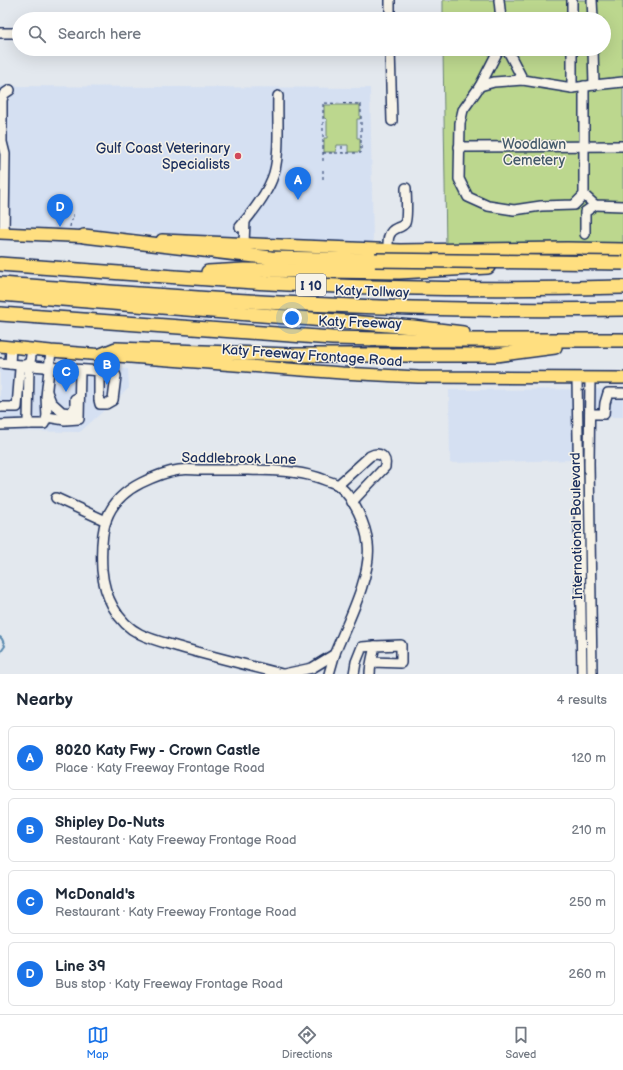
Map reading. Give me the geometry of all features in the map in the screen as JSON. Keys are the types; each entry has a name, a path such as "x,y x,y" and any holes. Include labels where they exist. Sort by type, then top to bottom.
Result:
{"highway":[{"path":"84,236 271,258 623,263"},
{"path":"148,274 244,270 398,272 508,266 623,254"},
{"name":"I 10","path":"0,264 273,283 397,287 623,287"},
{"name":"Katy Tollway","path":"0,284 313,305 468,309 623,309"},
{"path":"0,294 413,327 515,340"},
{"path":"203,310 466,318 623,318"},
{"name":"Katy Freeway","path":"0,314 332,338 410,340 623,340"},
{"path":"101,355 116,349 290,355 496,355 599,340"}],"main road":[{"path":"2,233 388,250 567,248 623,249"},
{"name":"Katy Freeway Frontage Road","path":"6,347 342,373 403,376 623,378"}],"street":[{"path":"390,0 390,12"},
{"path":"499,0 500,12"},
{"path":"572,0 572,12"},
{"path":"592,0 593,12"},
{"path":"0,33 12,33"},
{"path":"390,56 392,121"},
{"path":"495,56 480,86 463,110 460,123 459,179 468,197 488,206 514,210 541,206 574,204 584,195"},
{"path":"511,56 523,80"},
{"path":"572,56 572,88"},
{"path":"592,56 584,146 584,195 595,205"},
{"path":"480,86 494,82 523,80 572,88 623,82"},
{"path":"2,233 5,154 2,142 2,100 4,94 10,90"},
{"path":"244,243 242,224 256,208 268,188 276,167 278,96"},
{"path":"459,147 623,146"},
{"path":"388,250 388,237 391,232 406,222 406,188"},
{"path":"574,204 585,212"},
{"path":"585,212 595,205 623,206"},
{"path":"585,212 585,234"},
{"path":"6,347 10,364"},
{"path":"0,407 17,407 20,370 27,366 30,362 32,350"},
{"path":"0,425 44,424 47,417 52,351"},
{"path":"0,363 99,370 101,355"},
{"path":"27,366 28,422 30,424"},
{"path":"48,395 51,402 62,412 71,413 75,408 77,369"},
{"path":"47,417 65,420 79,419 77,369"},
{"name":"International Boulevard","path":"578,378 582,669"},
{"name":"International Boulevard","path":"590,378 589,463 592,669"},
{"path":"578,424 604,414 608,393 623,393"},
{"path":"338,485 370,456 379,454 384,457 386,462 385,467 352,502"},
{"path":"579,463 589,463"},
{"name":"Saddlebrook Lane","path":"329,674 335,654 361,590 367,566 369,545 356,507 338,485 311,474 290,471 180,469 154,476 128,489 110,509 103,534 101,551 103,579 112,608 123,621 139,634 196,652 283,674 312,668 335,654"},
{"path":"56,498 106,521"},
{"path":"580,536 590,536"},
{"path":"581,604 591,604"},
{"path":"354,674 356,662 362,647 401,645 401,663 372,662"},
{"path":"370,674 375,646"},
{"path":"582,669 592,669"}],"path":[{"path":"323,153 361,153 361,104 323,103 323,153 323,162"},
{"path":"342,146 342,153"},
{"path":"323,170 323,179"},
{"path":"70,227 70,220 73,220 73,214"}],"shaded area":[{"path":"0,86 370,88 373,244 39,228 0,223"},
{"path":"0,358 128,369 129,388 80,432 0,431"},
{"path":"623,389 623,417 574,417 574,460 450,463 449,390"}],"green space":[{"name":"Woodlawn Cemetery","path":"443,0 623,0 623,249 446,249 443,56 611,56 611,12 443,12"},
{"path":"324,105 360,105 360,119 357,119 357,138 360,138 360,152 348,152 348,145 337,145 336,152 324,152 324,138 327,138 327,119 324,118"}],"waterway":[{"path":"0,637 5,646 0,653"}],"place":[{"name":"Gulf Coast Veterinary Specialists","path":"238,156"},
{"name":"8020 Katy Fwy - Crown Castle","path":"298,200"},
{"name":"Line 39","path":"60,227"},
{"name":"Shipley Do-Nuts","path":"107,385"},
{"name":"McDonald's","path":"66,392"}]}
